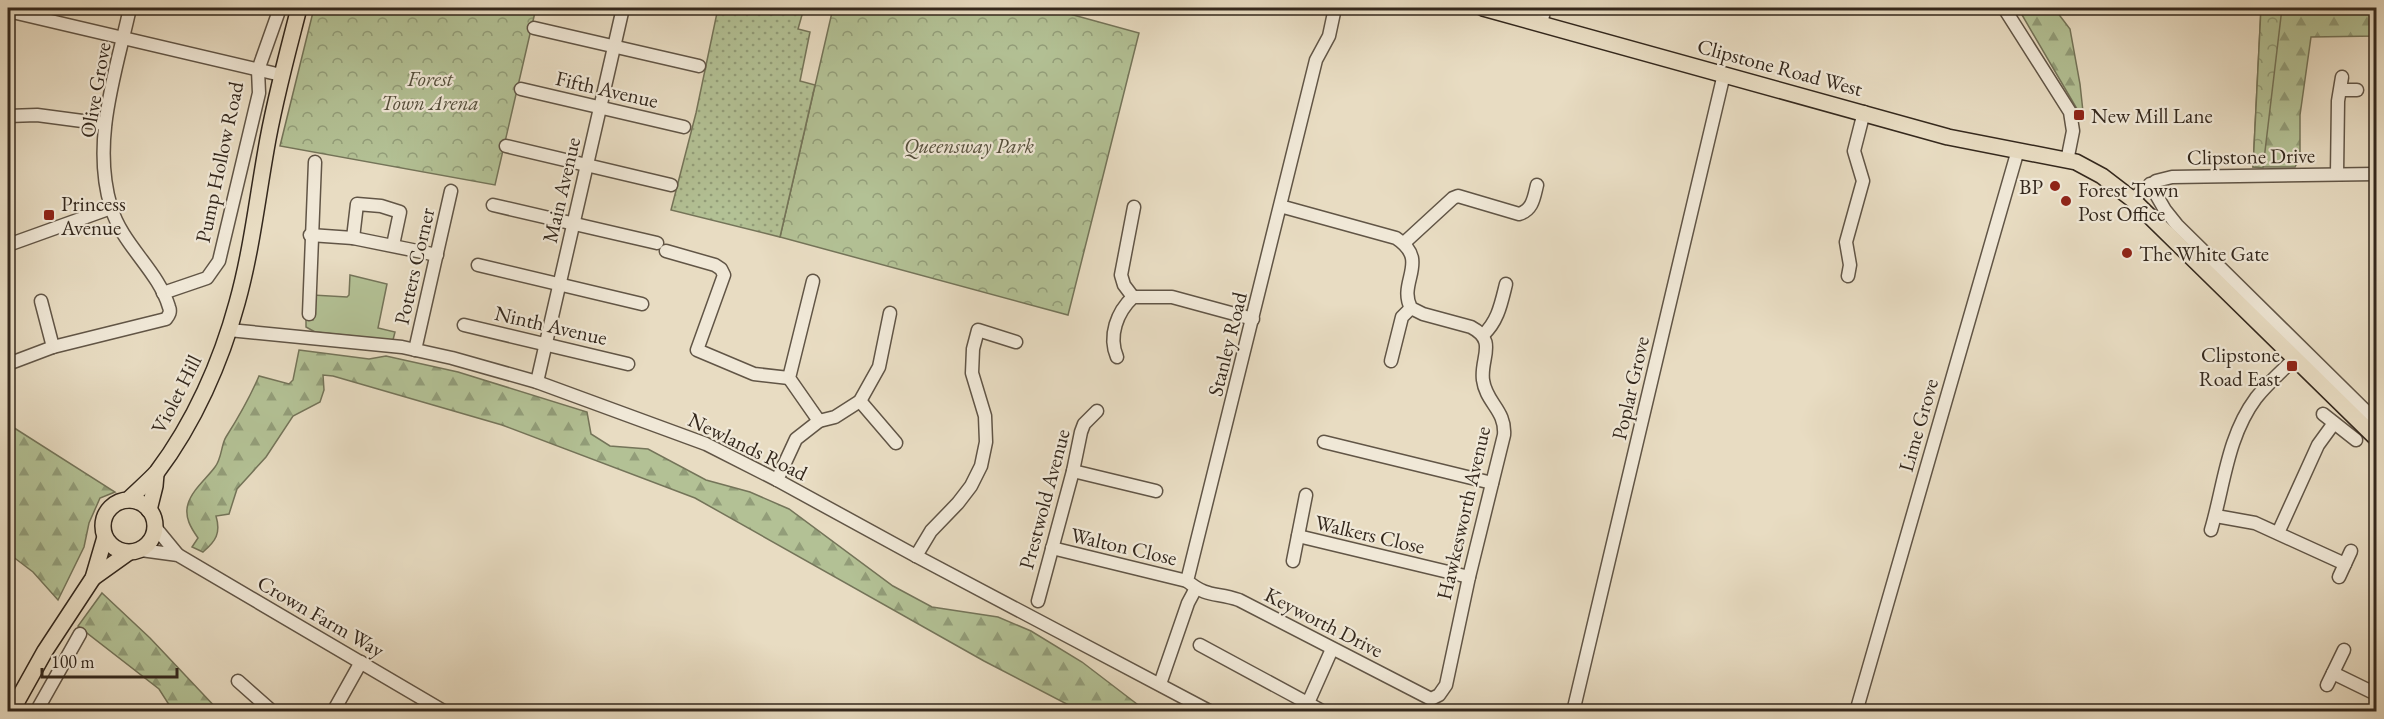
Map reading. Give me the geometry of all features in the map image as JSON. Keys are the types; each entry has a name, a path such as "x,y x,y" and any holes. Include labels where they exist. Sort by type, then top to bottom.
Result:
{"main road":[{"name":"Pump Hollow Road","path":"228,330 242,281 281,75 299,8"},
{"name":"Clipstone Road West","path":"1483,8 1948,137 2067,160"},
{"path":"2067,160 2076,162 2102,176 2132,199 2376,438"},
{"name":"Violet Hill","path":"128,500 156,474 184,429 216,364 228,330"},
{"name":"Violet Hill","path":"149,510 156,474"},
{"path":"11,711 93,578 105,537 103,523 105,516 114,505 128,500 140,502 153,517 155,526 152,540 93,578"},
{"path":"105,537 114,548 134,551"}],"street":[{"name":"Olive Grove","path":"54,347 166,319 169,314 170,309 163,293 128,242 111,208 103,163 105,123 130,8"},
{"name":"Pump Hollow Road","path":"163,293 207,278 219,261 259,93 258,70 280,8"},
{"name":"Main Avenue","path":"537,382 623,8"},
{"name":"Stanley Road","path":"1160,684 1188,603 1253,319 1316,60 1329,36 1335,8"},
{"path":"1541,23 1545,8"},
{"path":"2004,8 2070,112 2073,131 2067,160"},
{"path":"8,10 281,75"},
{"path":"534,28 699,66"},
{"name":"Poplar Grove","path":"1573,711 1724,74"},
{"path":"2337,174 2338,101 2342,76"},
{"name":"Fifth Avenue","path":"521,89 684,127"},
{"path":"2341,90 2357,90"},
{"path":"1848,276 1850,265 1846,242 1863,181 1854,151 1864,112"},
{"path":"8,116 37,115 105,123"},
{"path":"506,146 671,185"},
{"name":"Lime Grove","path":"1856,711 2018,150"},
{"path":"309,314 310,235 315,162"},
{"name":"Clipstone Drive","path":"2132,199 2150,184 2172,177 2376,174"},
{"path":"2150,184 2177,225 2376,420"},
{"path":"1404,243 1453,198 1464,196 1519,214 1531,207 1537,185"},
{"name":"Potters Corner","path":"416,350 451,191"},
{"path":"353,238 357,204 381,206 400,212 393,244"},
{"path":"493,205 661,247 715,265 724,275 697,350 754,374 789,378"},
{"path":"1280,206 1389,235 1404,243 1410,250 1413,260 1407,296 1412,308 1423,314 1471,327 1483,335 1497,318 1506,284"},
{"path":"1133,297 1124,285 1121,275 1134,207"},
{"path":"8,245 111,208"},
{"path":"310,235 393,244 437,255"},
{"path":"478,265 642,304"},
{"path":"813,281 789,378 819,422"},
{"path":"1117,357 1113,347 1113,334 1124,305 1133,297 1172,297 1253,319"},
{"path":"8,364 54,347 41,301"},
{"path":"1391,361 1402,317 1412,308"},
{"path":"777,480 796,439 819,422 835,417 860,401 879,367 890,313"},
{"name":"Ninth Avenue","path":"464,325 628,364"},
{"name":"Newlands Road","path":"228,330 416,350 458,359 537,382 706,444 1211,711"},
{"path":"916,556 931,531 971,486 981,466 986,442 985,416 972,373 973,349 978,330 1016,342"},
{"name":"Hawkesworth Avenue","path":"1431,699 1439,695 1446,685 1469,577 1504,435 1505,424 1485,388 1483,365 1487,349 1483,335"},
{"path":"2211,530 2230,450 2246,414 2260,393 2295,358"},
{"path":"860,401 896,443"},
{"name":"Prestwold Avenue","path":"1038,601 1073,471 1081,432 1084,424 1097,411"},
{"path":"2323,414 2356,440"},
{"path":"2278,533 2318,445 2334,423"},
{"path":"1324,442 1492,483"},
{"path":"1073,471 1156,491"},
{"name":"Walkers Close","path":"1293,561 1306,495"},
{"path":"2216,516 2255,523 2345,564"},
{"name":"Crown Farm Way","path":"155,526 177,555 445,711"},
{"name":"Walkers Close","path":"1298,536 1469,577"},
{"name":"Walton Close","path":"1052,549 1192,585"},
{"name":"Crown Farm Way","path":"134,551 177,555"},
{"path":"2339,577 2351,551"},
{"name":"Keyworth Drive","path":"1192,585 1205,594 1239,600 1332,650 1431,699"},
{"path":"19,697 40,710 80,634"},
{"path":"1200,645 1324,711"},
{"path":"1308,704 1332,650"},
{"path":"2327,685 2344,650"},
{"path":"333,711 361,662"},
{"path":"2333,673 2376,694"},
{"path":"238,681 273,711"}],"green space":[{"name":"Forest Town Arena","path":"314,8 536,8 495,185 280,146"},
{"path":"718,8 804,8 798,29 810,32 800,81 815,85 780,237 671,210 696,113"},
{"name":"Queensway Park","path":"833,8 1048,8 1139,33 1068,315 780,237"},
{"path":"2018,8 2054,8 2070,29 2084,121"},
{"path":"2261,8 2376,8 2376,36 2311,37 2300,115 2300,157 2295,167 2253,167"},
{"path":"2261,8 2282,8 2263,168 2253,167"},
{"path":"350,275 387,284 378,328 395,332 393,340 315,332 306,327 306,319 313,320 313,295 347,297"},
{"path":"299,350 369,359 386,356 458,372 587,412 591,434 610,446 648,449 706,480 750,492 789,509 893,586 932,607 998,617 1031,631 1082,662 1146,711 1080,711 984,661 695,498 502,425 333,376 323,375 324,390 320,402 293,416 266,457 237,489 229,514 216,516 218,532 211,544 203,552 192,547 198,538 188,518 187,509 190,499 217,463 224,440 259,376 289,384 293,380"},
{"path":"8,424 115,492 100,498 89,523 84,547 58,600 33,572 8,553"},
{"path":"102,593 150,638 219,711 173,711 159,689 78,626"}],"place":[{"name":"New Mill Lane","path":"2079,115"},
{"name":"BP","path":"2055,186"},
{"name":"Forest Town Post Office","path":"2066,201"},
{"name":"Princess Avenue","path":"49,215"},
{"name":"The White Gate","path":"2127,253"},
{"name":"Clipstone Road East","path":"2292,366"}]}
